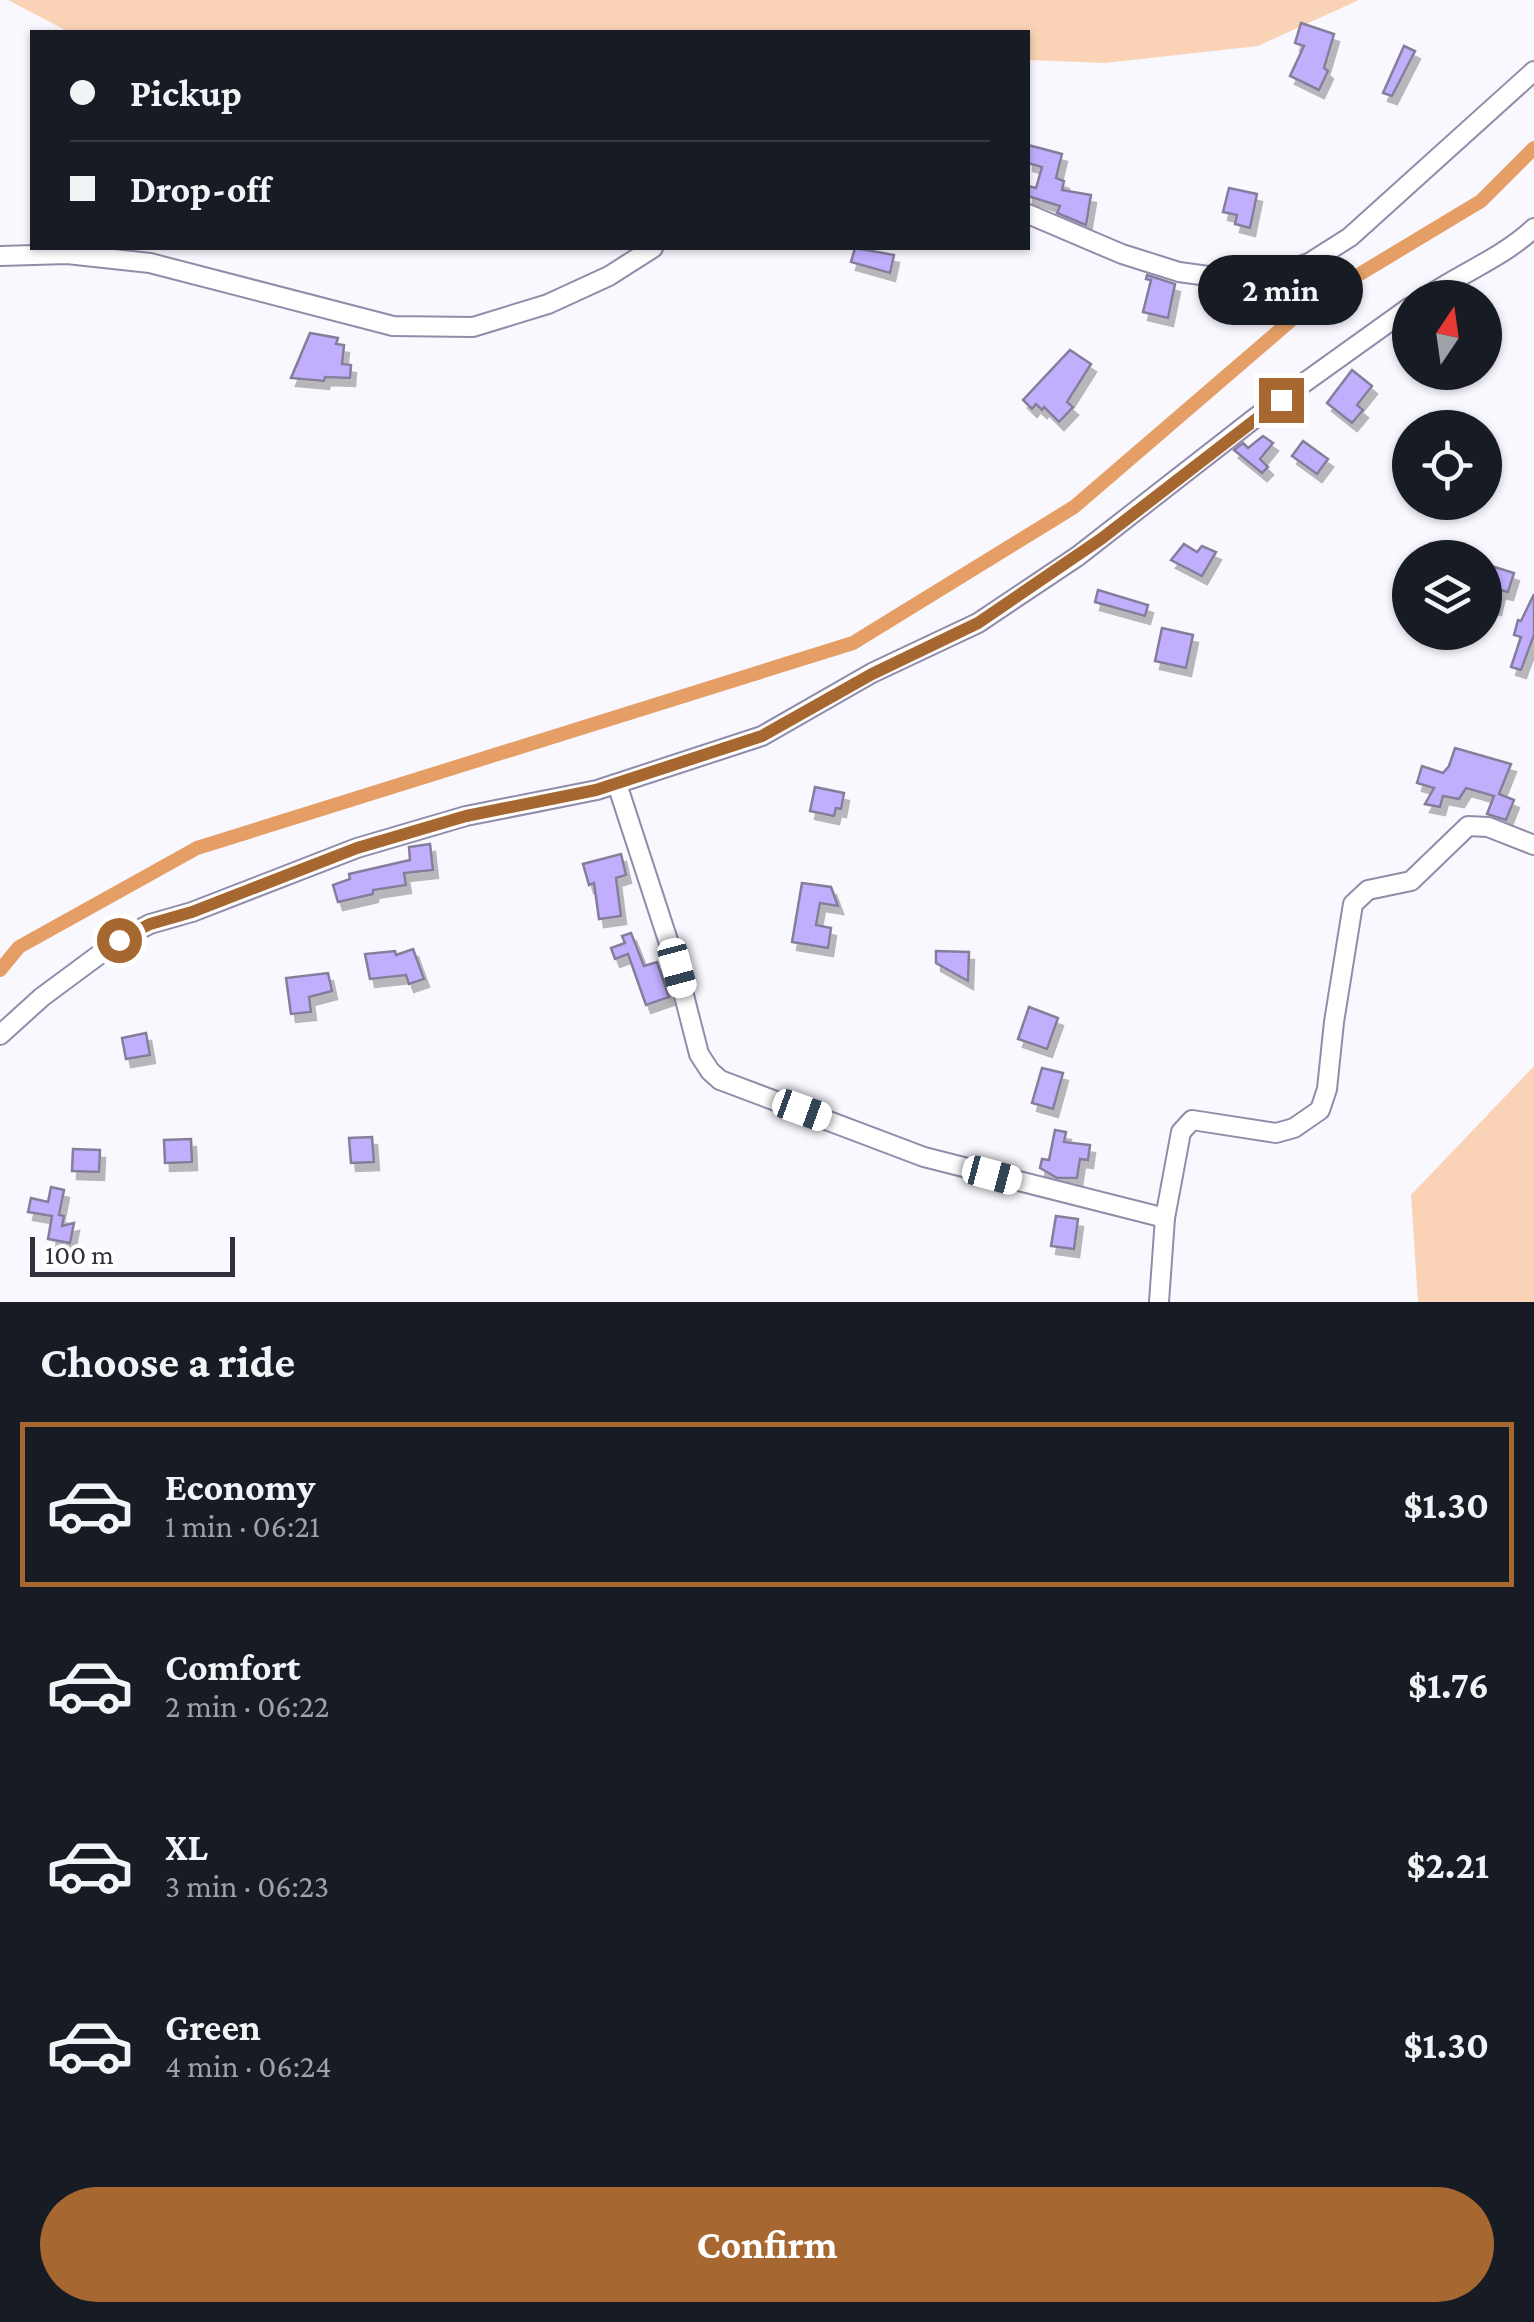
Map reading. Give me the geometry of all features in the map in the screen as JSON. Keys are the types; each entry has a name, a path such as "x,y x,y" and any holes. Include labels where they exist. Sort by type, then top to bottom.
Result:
{"street":[{"path":"1030,215 1122,254 1179,272 1252,282 1309,263 1350,237 1534,70"},
{"path":"1452,280 1485,264 1534,228"},
{"path":"0,256 68,254 150,262 393,326 473,327 548,304 609,276 650,250"},
{"path":"0,1035 42,997 119,940 150,924 192,912 357,848 466,816 617,784 762,736 872,674 978,623 1078,556 1254,418 1392,320"},
{"path":"617,784 677,968 699,1054 720,1080 924,1157 1166,1218"},
{"path":"1159,1302 1166,1218 1181,1132 1192,1120 1276,1133 1294,1128 1320,1110 1327,1090 1354,904 1368,890 1410,881 1468,826 1488,827 1534,845"}],"shaded area":[{"path":"8,0 1359,0 1258,46 1105,63 1030,60 1030,30 65,30"},
{"path":"1534,1066 1534,1302 1418,1302 1411,1195"}],"building":[{"path":"1301,23 1334,34 1324,68 1328,71 1319,90 1290,76 1304,46 1295,43"},
{"path":"1404,46 1415,51 1392,96 1383,93"},
{"path":"1030,146 1062,154 1056,178 1064,181 1062,190 1091,195 1086,225 1057,213 1060,206 1030,197 1030,186 1036,188 1042,167 1030,164"},
{"path":"1229,188 1257,194 1250,228 1235,224 1237,215 1223,212"},
{"path":"854,250 894,255 890,273 851,262"},
{"path":"1147,275 1175,284 1168,318 1143,312 1151,280 1146,279"},
{"path":"310,333 338,338 336,344 344,345 342,364 351,365 350,378 291,378"},
{"path":"1070,350 1091,364 1067,402 1073,407 1059,422 1044,407 1042,410 1036,404 1032,409 1023,400"},
{"path":"1352,370 1372,386 1357,405 1363,410 1352,423 1327,403"},
{"path":"1263,436 1273,443 1260,459 1268,467 1262,473 1234,450 1243,443 1248,448"},
{"path":"1303,441 1328,459 1317,474 1292,456"},
{"path":"1184,544 1197,552 1202,546 1216,552 1202,576 1171,560"},
{"path":"1502,569 1514,573 1508,592 1502,590"},
{"path":"1098,590 1148,605 1145,616 1095,602"},
{"path":"1534,594 1534,635 1521,670 1511,667 1521,637 1514,635"},
{"path":"1162,628 1193,635 1186,668 1155,661"},
{"path":"1455,748 1511,764 1499,794 1514,800 1506,820 1487,814 1494,796 1466,788 1459,799 1443,796 1440,807 1425,804 1434,788 1417,783 1422,766 1443,773"},
{"path":"815,787 844,793 841,809 836,808 834,816 810,811"},
{"path":"430,844 433,870 404,873 406,885 373,890 373,894 338,902 333,885 350,879 349,874 410,860 409,847"},
{"path":"621,854 626,875 616,878 621,916 599,919 594,883 589,885 583,864"},
{"path":"802,883 831,887 838,906 820,903 816,925 831,928 828,948 792,942"},
{"path":"631,933 644,966 657,962 669,997 646,1005 628,954 615,959 611,948 625,943 622,936"},
{"path":"413,949 424,979 409,984 406,975 370,979 365,954 395,951 396,955"},
{"path":"936,951 969,952 968,981 936,963"},
{"path":"328,973 332,991 309,997 311,1012 291,1014 286,978"},
{"path":"1029,1007 1058,1018 1047,1049 1018,1039"},
{"path":"146,1033 150,1055 126,1059 122,1038"},
{"path":"1042,1068 1063,1073 1053,1109 1032,1103"},
{"path":"1055,1130 1066,1132 1064,1142 1090,1145 1088,1160 1080,1159 1077,1178 1057,1178 1040,1168 1042,1159 1049,1160"},
{"path":"372,1137 374,1162 351,1163 349,1138"},
{"path":"191,1139 192,1162 165,1163 164,1140"},
{"path":"73,1149 100,1150 99,1172 72,1171"},
{"path":"51,1187 64,1190 59,1215 64,1216 62,1226 74,1223 70,1243 48,1239 52,1216 28,1212 31,1198 48,1202"},
{"path":"1056,1216 1078,1219 1074,1249 1051,1246"}],"waterway":[{"path":"0,970 19,947 197,848 853,643 1074,507 1310,304 1481,201 1534,148"}],"route":[{"path":"119,940 150,924 192,912 357,848 466,816 596,790 762,736 872,674 978,623 1078,556 1281,400"}]}
